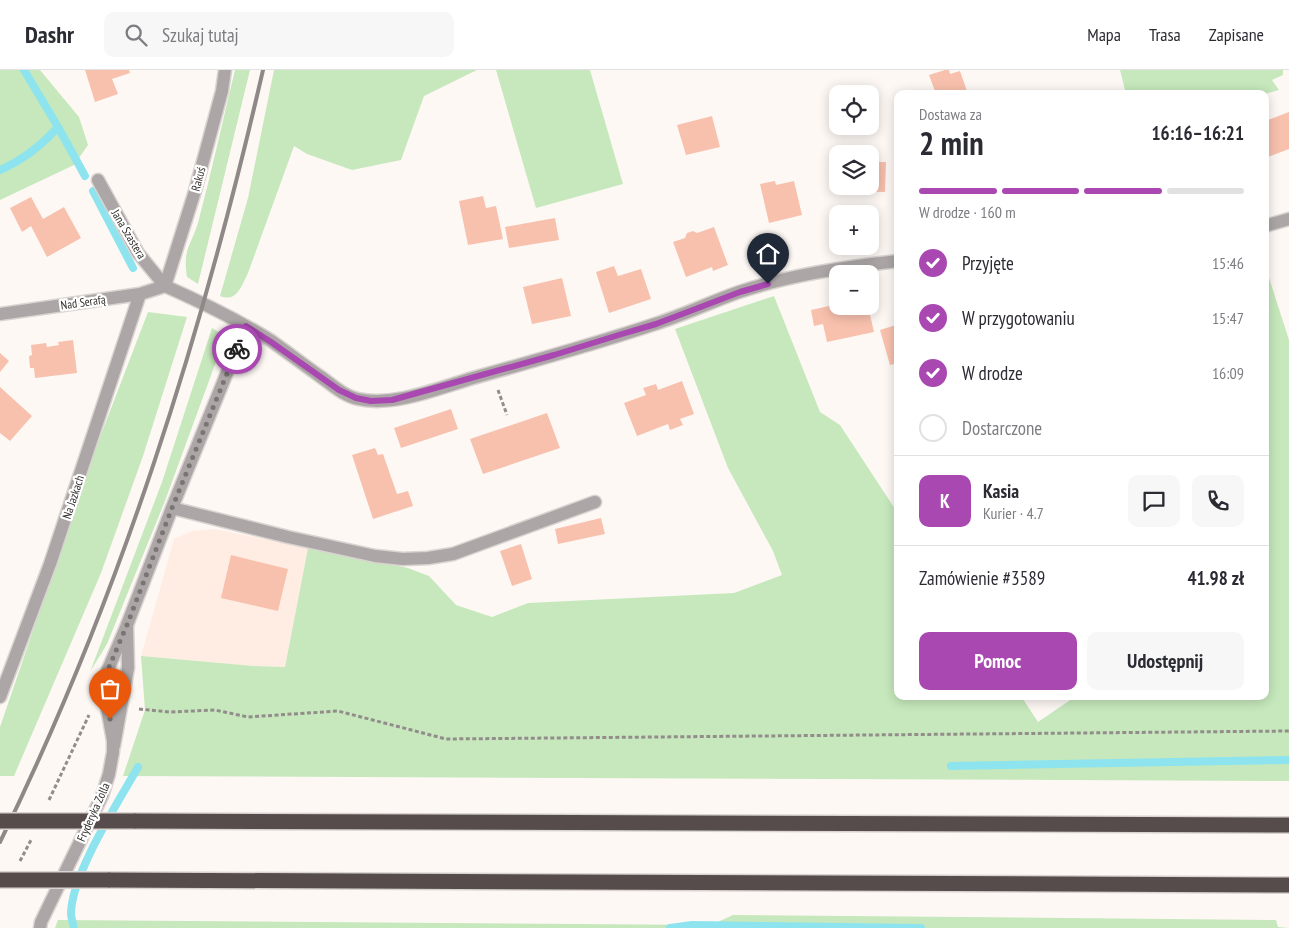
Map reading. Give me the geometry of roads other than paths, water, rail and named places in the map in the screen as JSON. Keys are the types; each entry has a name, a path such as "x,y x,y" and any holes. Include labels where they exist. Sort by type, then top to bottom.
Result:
{"highway":[{"path":"0,821 1289,825"},
{"path":"0,880 1289,885"}],"street":[{"name":"Rakuś","path":"165,286 195,191 222,91 225,70"},
{"name":"Jana Szastera","path":"98,180 138,253 165,286"},
{"path":"1269,225 1289,219"},
{"path":"165,286 246,326 339,390 356,398 371,401 392,400 554,355 637,330 740,292 774,282 822,271 894,262"},
{"name":"Nad Serafą","path":"0,314 140,294 165,286"},
{"name":"Na Jazkach","path":"0,697 50,564 140,294"},
{"name":"Fryderyka Zolla","path":"40,928 41,922 102,796 109,774 113,740 104,683 112,658 127,625 246,326"},
{"path":"172,508 350,551 403,559 453,554 595,502"},
{"path":"113,752 128,668 127,625"}],"waterway":[{"path":"0,170 31,152 58,127 24,70"},
{"path":"58,127 85,176"},
{"path":"93,191 133,268"},
{"path":"951,766 1289,760"},
{"path":"74,928 71,913 73,897 79,878 97,838 138,767"},
{"path":"670,928 692,925 921,928"}],"railway":[{"path":"0,842 43,749 83,655 120,560 154,464 185,367 213,268 263,70"}]}
